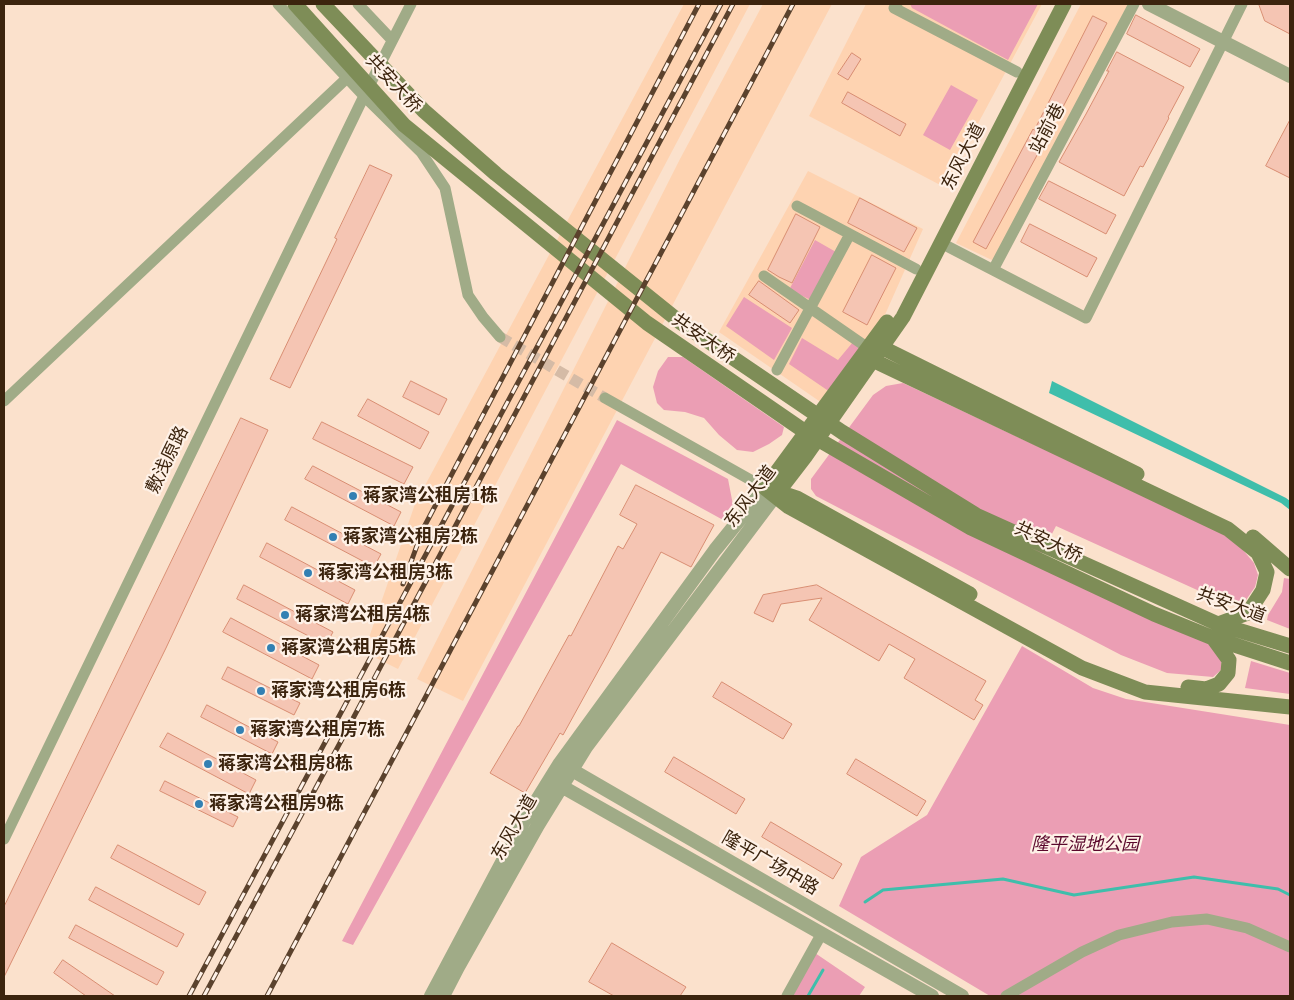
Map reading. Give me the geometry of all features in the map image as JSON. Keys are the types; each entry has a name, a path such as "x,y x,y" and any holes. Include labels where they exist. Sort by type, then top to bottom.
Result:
{"main road":[{"name":"共安大桥","path":"295,4 404,125 647,323 807,433 972,528 1154,614 1216,631"},
{"name":"共安大桥","path":"323,4 424,111 496,174 680,322 842,432 976,514 1160,598"},
{"path":"773,492 872,351 893,315 1052,4"},
{"name":"东风大道","path":"872,351 903,317 1064,4"},
{"path":"872,351 1237,524 1290,568"},
{"path":"872,351 1228,528 1258,553 1267,572 1263,590 1248,613 1216,631"},
{"path":"773,492 796,498 1088,660 1146,683 1206,689 1219,684 1228,673 1229,660 1216,631"},
{"path":"773,492 789,507 1082,668 1146,692 1290,708"},
{"name":"共安大道","path":"1160,598 1216,631 1290,646"},
{"path":"1216,631 1290,663"}],"street":[{"path":"278,4 364,96 421,152 445,188 468,295 500,337"},
{"path":"358,4 392,40"},
{"name":"敷浅原路","path":"4,839 364,96 412,4"},
{"path":"896,4 894,8 1017,72"},
{"name":"站前巷","path":"993,270 1134,4"},
{"path":"1149,4 1290,76"},
{"path":"941,243 1086,318 1242,4"},
{"path":"4,401 348,78"},
{"path":"797,206 916,269"},
{"path":"777,370 850,234"},
{"path":"764,276 872,351"},
{"path":"605,398 773,492"},
{"name":"东风大道","path":"443,996 533,833 556,783 566,767 714,550 773,492"},
{"name":"隆平广场中路","path":"566,767 962,996"},
{"name":"东风大道","path":"430,996 524,821 556,783"},
{"name":"隆平广场中路","path":"556,783 924,994"},
{"path":"1006,996 1082,952 1119,935 1172,922 1207,919 1247,928 1290,947"},
{"path":"787,996 822,934"},
{"path":"924,994 929,977"}],"shaded area":[{"path":"684,4 750,4 398,669 364,652 415,504"},
{"path":"763,4 832,4 463,701 417,679 680,159"},
{"path":"866,4 1042,4 944,187 809,116"},
{"path":"1081,4 1128,4 994,261 956,243"},
{"path":"808,171 923,229 884,317 822,403 719,332"}],"green space":[{"path":"910,4 1038,4 1008,60 912,8"},
{"path":"951,85 978,100 950,150 923,135"},
{"path":"815,240 836,252 811,300 789,290"},
{"path":"744,297 792,328 774,360 726,326"},
{"path":"802,338 838,360 853,342 861,348 830,392 789,364"},
{"path":"668,357 683,357 784,427 782,435 753,452 737,450 719,435 704,418 685,412 664,410 657,403 653,387 658,371"},
{"path":"903,383 1232,537 1254,563 1258,575 1255,587 1246,600 1228,604 1056,526 1036,565 1205,640 1218,652 1221,660 1221,670 1213,677 1167,673 1121,655 816,496 811,489 811,479 873,395 886,386"},
{"path":"617,420 728,479 733,505 725,521 621,464 353,945 342,941"},
{"path":"1284,578 1290,579 1290,629 1267,620 1282,592"},
{"name":"隆平湿地公园","path":"1022,646 1093,688 1126,699 1290,725 1290,996 990,996 839,906 861,857 927,815"},
{"path":"1251,661 1290,673 1290,694 1245,688"},
{"path":"815,953 865,987 859,996 791,996"}],"water":[{"path":"1052,381 1286,498 1290,501 1290,510 1281,503 1049,393"}],"building":[{"path":"1259,4 1290,4 1290,34 1265,21"},
{"path":"1136,15 1200,49 1190,67 1127,34"},
{"path":"1093,16 1107,23 986,249 973,242"},
{"path":"1117,52 1184,87 1143,167 1140,166 1124,196 1059,162 1109,71 1107,71"},
{"path":"852,53 861,59 848,80 838,74"},
{"path":"848,92 906,124 900,136 842,103"},
{"path":"1290,120 1290,178 1266,166"},
{"path":"370,165 392,175 290,388 270,379"},
{"path":"1049,181 1116,215 1106,234 1039,199"},
{"path":"860,198 917,228 904,252 848,223"},
{"path":"796,214 820,227 792,283 768,270"},
{"path":"1030,224 1097,258 1087,277 1021,242"},
{"path":"872,255 896,268 867,325 843,312"},
{"path":"759,281 799,310 790,323 749,295"},
{"path":"411,381 447,399 439,415 403,397"},
{"path":"368,399 429,432 420,449 358,416"},
{"path":"241,418 268,430 166,648 4,977 4,907"},
{"path":"322,422 413,467 404,484 313,439"},
{"name":"蒋家湾公租房1栋","path":"313,466 401,512 394,526 305,479"},
{"path":"636,485 714,525 691,567 661,552 563,735 560,733 525,793 490,773 519,726 569,635 571,636 618,546 623,549 637,524 620,515"},
{"name":"蒋家湾公租房2栋","path":"292,507 381,554 374,567 285,520"},
{"name":"蒋家湾公租房3栋","path":"267,543 355,590 348,604 260,557"},
{"name":"蒋家湾公租房4栋","path":"244,585 333,632 326,645 237,599"},
{"path":"817,585 986,681 975,700 983,705 974,720 904,678 915,659 889,644 879,661 809,620 822,598 781,604 773,622 754,613 763,595"},
{"name":"蒋家湾公租房5栋","path":"231,618 319,665 312,679 223,632"},
{"name":"蒋家湾公租房6栋","path":"228,667 300,703 294,715 222,679"},
{"path":"722,682 792,724 783,739 713,697"},
{"name":"蒋家湾公租房7栋","path":"207,705 278,742 272,754 201,717"},
{"name":"蒋家湾公租房8栋","path":"168,733 256,780 249,794 160,747"},
{"path":"674,757 745,799 736,814 665,772"},
{"path":"856,759 926,801 917,816 847,774"},
{"name":"蒋家湾公租房9栋","path":"165,781 238,817 233,827 160,791"},
{"path":"771,822 842,864 833,879 762,837"},
{"path":"118,845 206,892 199,905 111,858"},
{"path":"96,887 184,934 177,947 89,900"},
{"path":"76,925 164,972 157,985 69,938"},
{"path":"612,943 686,987 680,996 614,996 589,982"},
{"path":"63,960 115,996 86,996 54,973"}],"waterway":[{"path":"865,902 883,890 1003,879 1074,895 1194,877 1278,889 1290,895"},
{"path":"808,996 823,970"}],"tunnel":[{"path":"500,337 605,398"}],"railway":[{"path":"403,584 423,529 699,4"},
{"path":"189,996 721,4"},
{"path":"204,996 733,4"},
{"path":"267,996 793,4"}],"place":[{"name":"蒋家湾公租房1栋","path":"353,496"},
{"name":"蒋家湾公租房2栋","path":"333,537"},
{"name":"蒋家湾公租房3栋","path":"308,573"},
{"name":"蒋家湾公租房4栋","path":"285,615"},
{"name":"蒋家湾公租房5栋","path":"271,648"},
{"name":"蒋家湾公租房6栋","path":"261,691"},
{"name":"蒋家湾公租房7栋","path":"240,730"},
{"name":"蒋家湾公租房8栋","path":"208,764"},
{"name":"蒋家湾公租房9栋","path":"199,804"}]}
